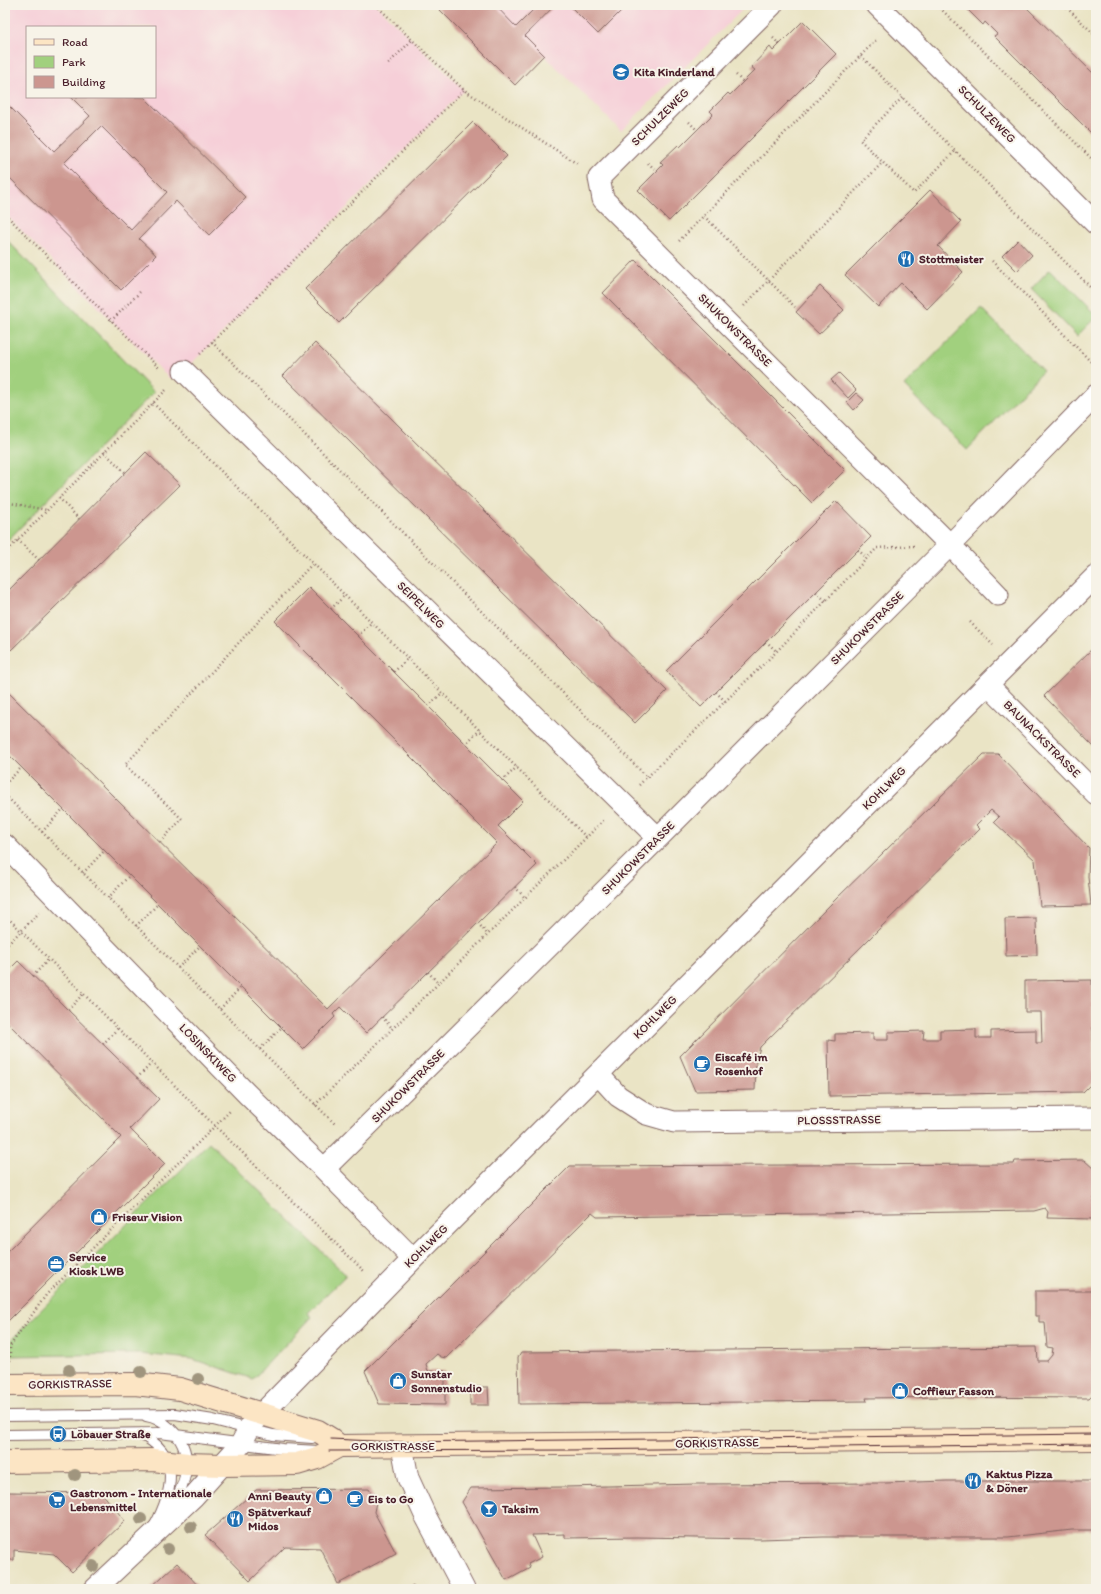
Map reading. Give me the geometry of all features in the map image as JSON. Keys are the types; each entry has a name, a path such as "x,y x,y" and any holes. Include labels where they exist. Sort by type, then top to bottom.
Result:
{"main road":[{"name":"GORKISTRASSE","path":"5,1385 135,1384 180,1389 250,1429 318,1431 333,1445"},
{"name":"GORKISTRASSE","path":"5,1462 139,1460 223,1465 297,1464 318,1458 333,1445 402,1446 1096,1439"}],"street":[{"name":"SCHULZEWEG","path":"599,178 772,5"},
{"name":"SCHULZEWEG","path":"877,5 1096,224"},
{"name":"SHUKOWSTRASSE","path":"599,178 603,199 950,545 998,595"},
{"name":"SEIPELWEG","path":"184,371 658,838"},
{"name":"SHUKOWSTRASSE","path":"324,1169 658,838 950,545 1096,395"},
{"name":"KOHLWEG","path":"95,1589 194,1496 223,1465 250,1429 413,1259 1096,576"},
{"name":"BAUNACKSTRASSE","path":"988,685 1096,794"},
{"name":"LOSINSKIWEG","path":"5,844 247,1094 413,1259"},
{"name":"PLOSSSTRASSE","path":"598,1074 618,1096 646,1114 674,1122 1096,1118"},
{"path":"402,1446 408,1478 464,1589"}],"lane":[{"path":"134,1414 150,1416 166,1424 177,1435 185,1449 171,1475 168,1497 146,1542"},
{"path":"5,1416 175,1414 213,1420 250,1429 283,1449 333,1445"},
{"path":"5,1435 160,1433 177,1435 250,1429"},
{"path":"138,1433 147,1437 159,1446 167,1456 178,1463"},
{"path":"146,1542 174,1502 181,1489 178,1463"}],"path":[{"path":"376,5 464,90 599,178"},
{"path":"937,5 1096,163"},
{"path":"1064,5 1096,36"},
{"path":"691,229 894,22"},
{"path":"388,64 412,40"},
{"path":"861,56 1096,293"},
{"path":"5,552 464,90"},
{"path":"902,98 860,140 882,163 914,193 955,152"},
{"path":"728,324 882,163"},
{"path":"5,214 169,378 184,371"},
{"path":"704,216 795,307"},
{"path":"992,261 1096,367"},
{"path":"111,321 142,290"},
{"path":"212,342 647,777"},
{"path":"153,403 587,838"},
{"path":"104,452 126,473"},
{"path":"59,498 79,519"},
{"path":"5,502 47,510"},
{"path":"18,540 39,560"},
{"path":"315,1105 776,651 877,548 950,545"},
{"path":"858,550 868,558"},
{"path":"160,842 182,818 125,766 313,563"},
{"path":"816,592 826,601"},
{"path":"331,609 345,596"},
{"path":"358,636 372,622"},
{"path":"970,622 988,640"},
{"path":"766,641 776,651"},
{"path":"394,672 408,658"},
{"path":"428,706 442,692"},
{"path":"716,692 725,701"},
{"path":"465,744 480,730"},
{"path":"502,781 517,767"},
{"path":"5,784 21,768"},
{"path":"5,795 352,1141"},
{"path":"42,832 63,809"},
{"path":"83,873 105,850"},
{"path":"108,898 130,875"},
{"path":"515,886 525,899"},
{"path":"5,947 56,896"},
{"path":"136,926 158,904"},
{"path":"5,915 153,1062 215,1126 383,1290"},
{"path":"478,923 488,935"},
{"path":"178,968 200,946"},
{"path":"33,976 49,959"},
{"path":"428,972 438,983"},
{"path":"220,1009 241,987"},
{"path":"68,1010 84,993"},
{"path":"382,1017 392,1029"},
{"path":"260,1049 282,1027"},
{"path":"103,1044 118,1028"},
{"path":"137,1078 153,1062"},
{"path":"10,1360 10,1346 46,1295 247,1094"}],"shaded area":[{"path":"5,5 376,5 464,90 184,371 169,378 5,214"},
{"name":"Kita Kinderland","path":"435,5 747,5 621,131 544,55 515,85"}],"green space":[{"path":"5,238 154,392 5,543"},
{"path":"1050,269 1096,315 1096,317 1077,336 1031,289"},
{"path":"981,308 1043,371 967,450 904,386"},
{"path":"209,1142 346,1275 308,1313 312,1317 253,1379 192,1359 140,1354 5,1356 5,1343 7,1344"}],"building":[{"path":"435,5 495,5 516,27 538,5 555,5 525,36 544,55 515,85"},
{"path":"569,5 627,5 598,34"},
{"path":"963,5 1019,5 1022,8 1024,5 1096,76 1096,138 994,36 997,34 985,22 983,25"},
{"path":"803,21 836,54 669,221 638,190 663,165 660,162 678,145 680,147 713,114 710,111 728,93 730,95 755,70 751,67 770,47 773,51"},
{"path":"72,98 145,98 246,198 209,235 176,201 139,239 156,255 121,290 5,173 5,102 54,151 90,116","holes":["101,126 167,192 131,230 64,163"]},
{"path":"473,122 507,156 339,323 305,289"},
{"name":"Stottmeister","path":"930,190 961,222 938,246 963,272 927,309 901,283 878,307 845,275"},
{"path":"1018,240 1032,255 1017,271 1002,256"},
{"path":"635,260 845,470 812,503 603,293"},
{"path":"820,286 844,310 819,334 796,312"},
{"path":"315,343 667,691 635,723 283,376"},
{"path":"839,373 856,390 848,398 831,380"},
{"path":"856,393 864,400 854,410 847,402"},
{"path":"146,452 180,485 11,650 5,644 5,594"},
{"path":"836,501 871,537 701,707 666,671"},
{"path":"309,587 523,801 498,826 537,865 366,1033 340,1007 333,1014 335,1017 303,1049 5,751 5,689 328,1009 497,843 275,621"},
{"path":"1096,645 1096,749 1044,696"},
{"path":"984,754 998,754 1089,848 1088,877 1091,905 1040,906 1035,860 994,822 999,817 991,810 976,825 980,829 760,1047 756,1062 755,1090 695,1091 680,1056 834,901"},
{"path":"1036,918 1037,955 1006,956 1005,919"},
{"path":"18,961 159,1099 130,1129 165,1164 5,1324 5,1254 121,1137 5,1020 5,974"},
{"path":"1092,980 1094,1081 1083,1092 829,1096 828,1040 835,1041 835,1034 873,1033 873,1040 888,1040 888,1032 924,1031 923,1039 940,1039 940,1030 976,1029 976,1038 991,1038 991,1031 1036,1030 1036,1043 1042,1043 1041,1012 1025,1012 1025,981"},
{"path":"1084,1160 1094,1169 1094,1219 1047,1218 1048,1212 1045,1208 1034,1211 597,1217 592,1213 446,1358 437,1354 426,1364 428,1371 445,1371 445,1405 379,1404 365,1371 570,1166 1014,1164 1015,1161"},
{"path":"1035,1291 1096,1291 1096,1391 1089,1398 943,1397 866,1398 867,1401 519,1404 518,1357 521,1352 1037,1347 1038,1361 1047,1361 1052,1355 1053,1348 1047,1347 1045,1322 1039,1322 1039,1316 1035,1316"},
{"path":"470,1387 488,1387 489,1405 470,1405"},
{"path":"947,1481 1096,1481 1096,1530 1072,1530 1008,1537 823,1537 761,1539 637,1537 565,1538 565,1534 532,1535 542,1557 528,1564 530,1567 506,1580 462,1502 471,1488"},
{"path":"369,1489 376,1502 374,1512 396,1553 338,1584 320,1548 285,1547 250,1581 205,1535 256,1490"},
{"path":"5,1492 102,1493 125,1521 72,1572 54,1554 14,1550 14,1560 5,1560"},
{"path":"177,1563 201,1589 149,1589"},
{"path":"413,1585 415,1589 407,1589"}],"tram line":[{"path":"331,1439 394,1442 1096,1434"},
{"path":"329,1451 1096,1444"}],"place":[{"name":"Kita Kinderland","path":"621,72"},
{"name":"Stottmeister","path":"906,259"},
{"name":"Eiscafé im Rosenhof","path":"702,1064"},
{"name":"Friseur Vision","path":"99,1217"},
{"name":"Service Kiosk LWB","path":"56,1264"},
{"name":"Sunstar Sonnenstudio","path":"398,1381"},
{"name":"Coffieur Fasson","path":"900,1391"},
{"name":"Löbauer Straße","path":"58,1434"},
{"name":"Kaktus Pizza & Döner","path":"973,1481"},
{"name":"Anni Beauty","path":"324,1496"},
{"name":"Eis to Go","path":"355,1499"},
{"name":"Gastronom - Internationale Lebensmittel","path":"57,1500"},
{"name":"Taksim","path":"489,1509"},
{"name":"Spätverkauf Midos","path":"235,1519"}]}
